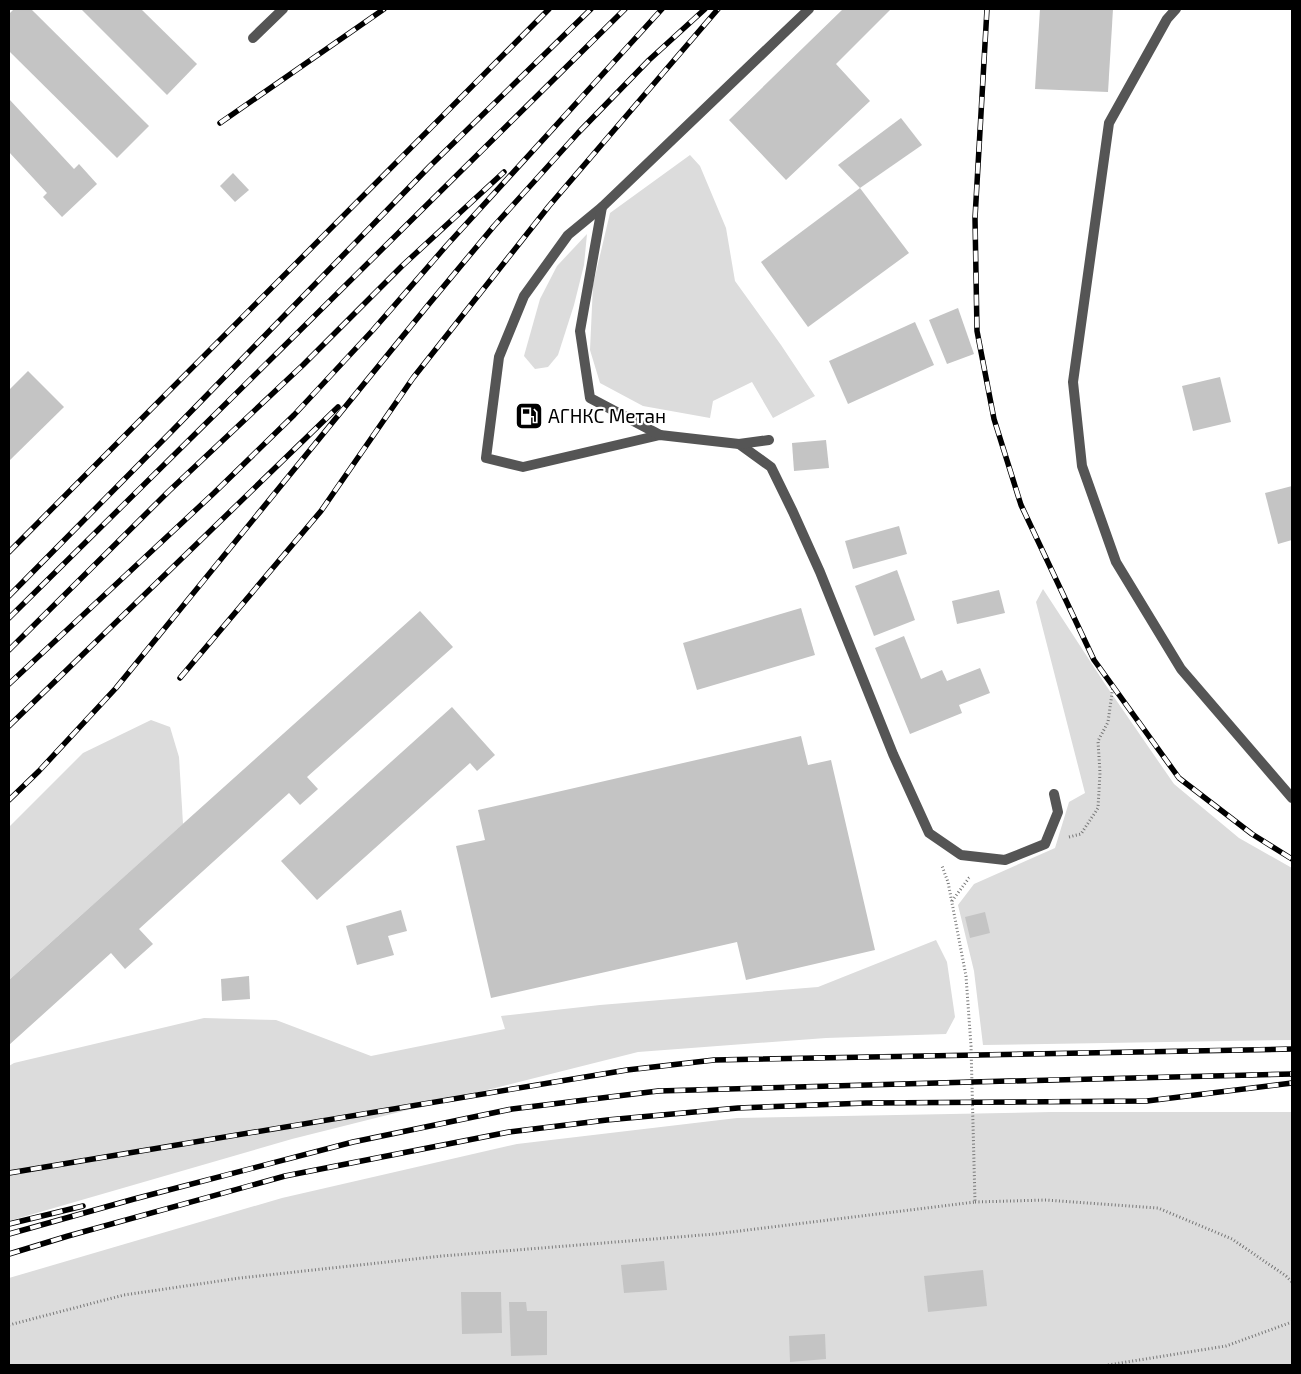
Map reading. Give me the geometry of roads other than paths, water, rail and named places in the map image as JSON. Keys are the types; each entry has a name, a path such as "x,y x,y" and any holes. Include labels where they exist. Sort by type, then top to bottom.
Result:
{"street":[{"path":"253,38 283,9"},
{"path":"770,440 738,444 660,435 523,467 486,458 499,357 524,296 568,235 602,207 809,9"},
{"path":"1176,9 1167,19 1109,123 1074,382 1082,466 1116,562 1181,669 1292,798"},
{"path":"602,207 580,331 590,398 660,435"},
{"path":"738,444 771,468 793,512 820,572 893,754 929,833 961,855 1005,860 1045,844 1058,812 1054,794"}],"railway":[{"path":"220,123 384,9"},
{"path":"9,552 549,9"},
{"path":"9,596 430,166 591,9"},
{"path":"9,618 625,9"},
{"path":"9,684 214,493 294,415 662,9"},
{"path":"9,800 39,771 116,688 494,226 578,133 649,60 705,9"},
{"path":"180,678 321,511 413,378 549,206 718,9"},
{"path":"987,9 975,218 977,331 994,419 1021,505 1094,660 1179,778 1252,834 1292,859"},
{"path":"9,650 169,491 303,365 402,266 504,172"},
{"path":"9,726 338,407"},
{"path":"9,1173 627,1070 714,1060 1292,1049"},
{"path":"9,1234 134,1199 353,1142 512,1109 658,1091 1292,1074"},
{"path":"9,1254 285,1176 509,1132 607,1120 738,1108 866,1103 1147,1101 1292,1083"},
{"path":"9,1224 83,1206"}],"place":[{"name":"АГНКС Метан","path":"529,416"}]}
